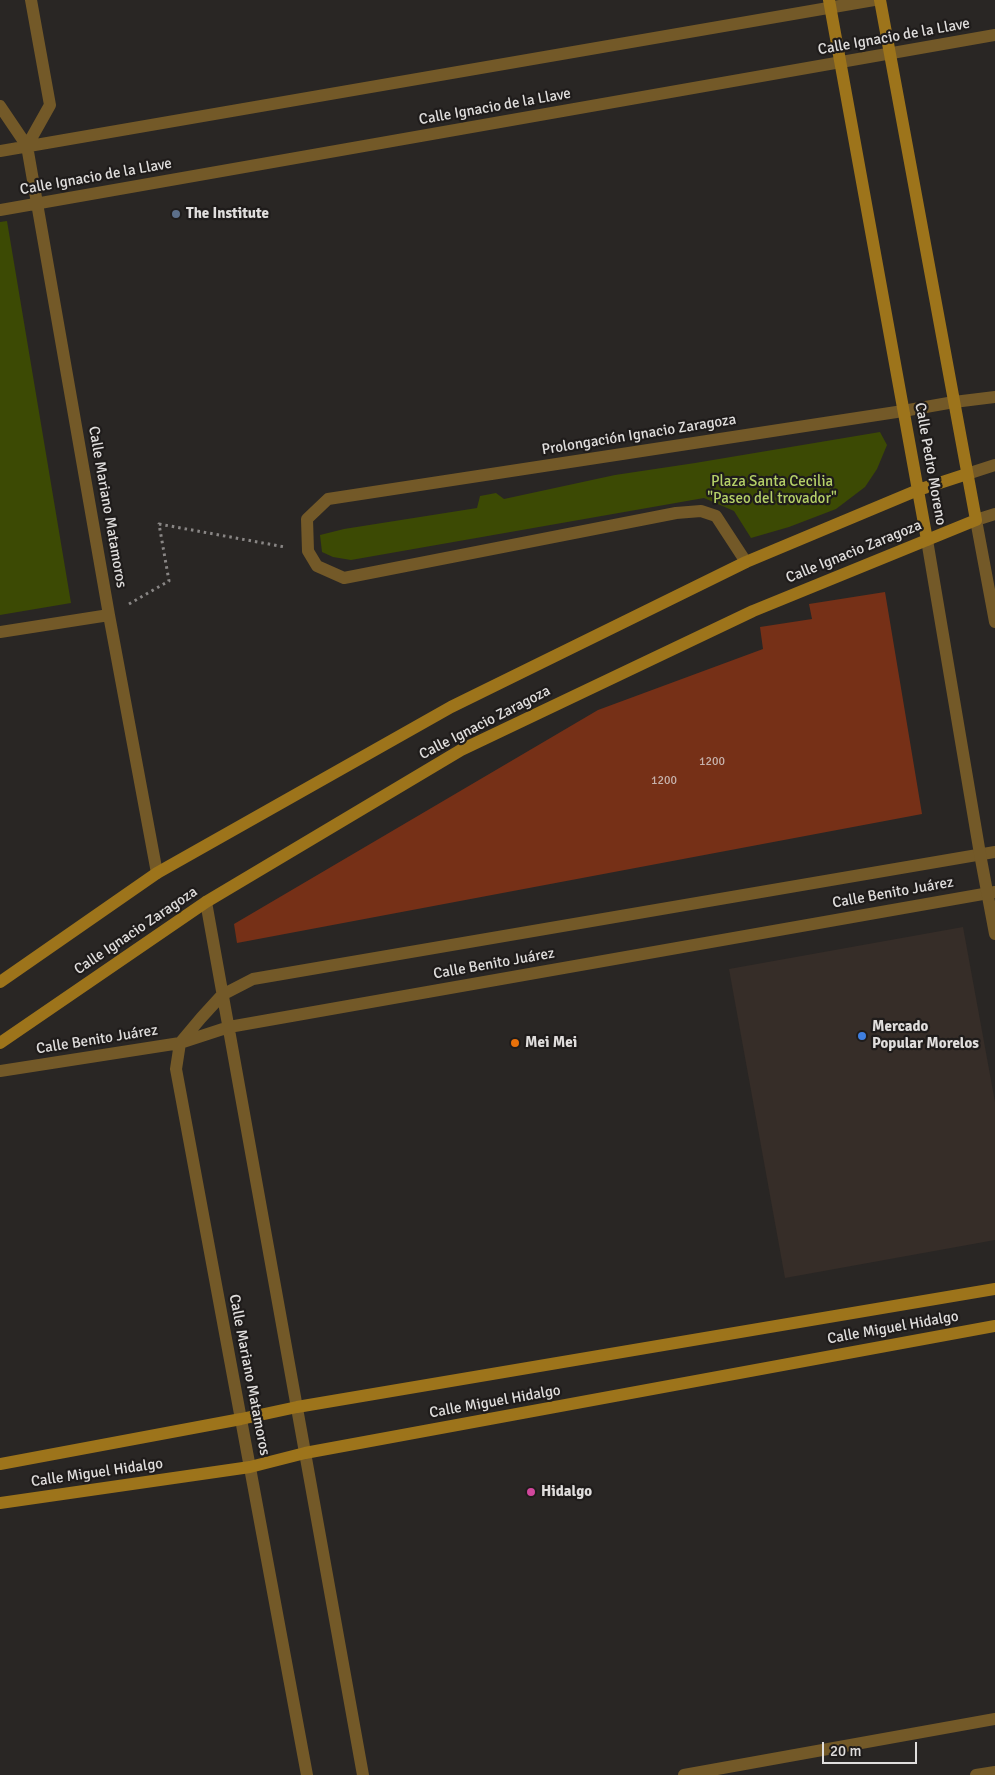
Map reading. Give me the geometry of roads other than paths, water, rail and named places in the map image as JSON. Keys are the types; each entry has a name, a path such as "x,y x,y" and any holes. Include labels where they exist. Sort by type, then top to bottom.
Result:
{"main road":[{"path":"880,0 976,520"},
{"name":"Calle Pedro Moreno","path":"829,4 927,540"},
{"name":"Calle Ignacio Zaragoza","path":"0,982 157,873 451,707 746,562 918,490 967,474"},
{"name":"Calle Ignacio Zaragoza","path":"0,1043 206,902 461,750 753,611 976,520"},
{"name":"Calle Miguel Hidalgo","path":"0,1464 297,1407 995,1288"},
{"name":"Calle Miguel Hidalgo","path":"0,1503 250,1467 306,1453 995,1326"}],"street":[{"path":"27,146 50,105 31,0"},
{"path":"0,151 829,4 874,0"},
{"name":"Calle Ignacio de la Llave","path":"0,210 995,35"},
{"name":"Calle Mariano Matamoros","path":"0,106 27,146 109,615 157,873"},
{"path":"954,402 995,397"},
{"name":"Prolongación Ignacio Zaragoza","path":"746,562 716,516 700,511 676,513 344,578 317,566 308,551 306,519 328,498 954,402"},
{"name":"Calle Ignacio Zaragoza","path":"967,474 995,466"},
{"name":"Calle Ignacio Zaragoza","path":"976,520 995,514"},
{"path":"976,520 995,622"},
{"name":"Calle Pedro Moreno","path":"927,540 980,854 991,893 995,934"},
{"path":"0,632 109,615"},
{"name":"Calle Benito Juárez","path":"222,995 253,979 995,852"},
{"name":"Calle Benito Juárez","path":"0,1071 180,1043 228,1027 991,893"},
{"path":"206,902 363,1775"},
{"path":"180,1043 222,995"},
{"name":"Calle Mariano Matamoros","path":"180,1043 176,1069 307,1775"},
{"path":"684,1775 995,1719"},
{"path":"976,1775 995,1772"}],"place":[{"name":"The Institute","path":"176,214"},
{"name":"Mercado Popular Morelos","path":"862,1036"},
{"name":"Mei Mei","path":"515,1043"},
{"name":"Hidalgo","path":"531,1492"}],"park label":[{"name":"Plaza Santa Cecilia \"Paseo del trovador\"","path":"772,490"}]}
